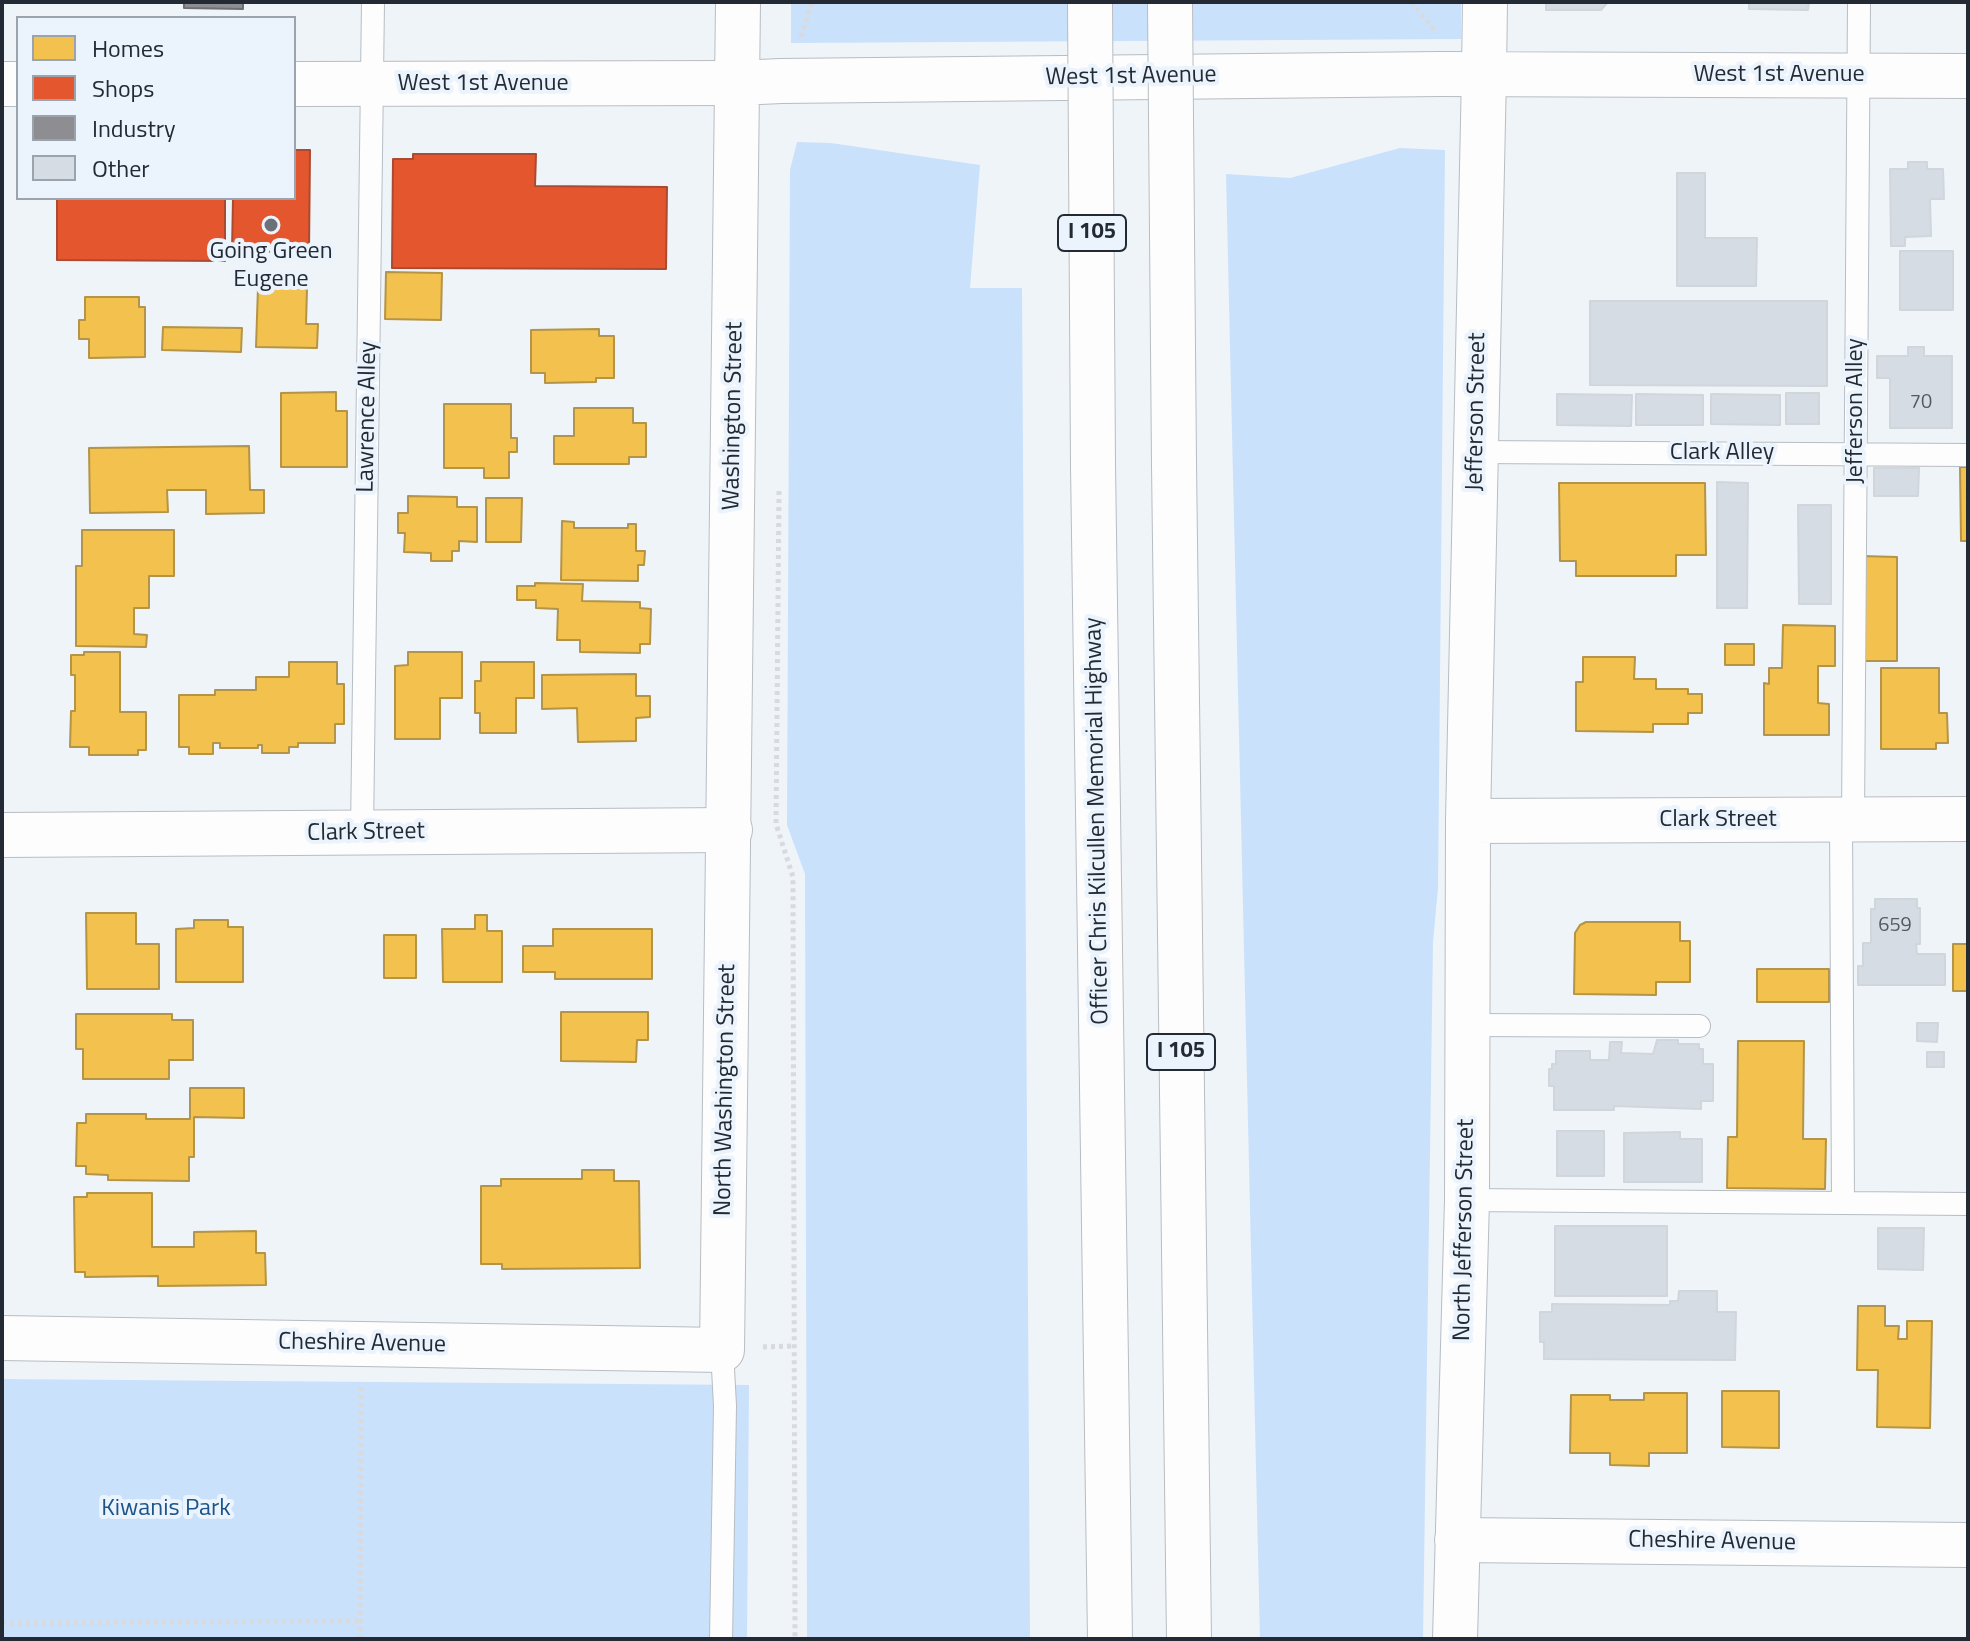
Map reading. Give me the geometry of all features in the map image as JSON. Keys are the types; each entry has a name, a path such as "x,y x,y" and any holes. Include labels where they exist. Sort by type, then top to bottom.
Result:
{"main road":[{"name":"Washington Street","path":"730,830 738,2"},
{"name":"Officer Chris Kilcullen Memorial Highway","path":"1090,2 1093,465 1110,1639"},
{"name":"I 105","path":"1170,2 1189,1639"},
{"name":"Jefferson Street","path":"1468,821 1485,2"},
{"name":"West 1st Avenue","path":"296,84 738,83 1484,74 1968,76"},
{"name":"Clark Street","path":"1468,821 1968,819"},
{"name":"North Jefferson Street","path":"1455,1639 1467,1200 1468,821"},
{"name":"Clark Street","path":"2,835 730,830"},
{"name":"North Washington Street","path":"722,1350 730,830"},
{"name":"Cheshire Avenue","path":"2,1338 722,1350"},
{"name":"Cheshire Avenue","path":"1457,1540 1968,1545"}],"lane":[{"name":"Lawrence Alley","path":"362,832 373,2"},
{"name":"Jefferson Alley","path":"1843,1203 1847,819 1856,453 1859,2"},
{"name":"Clark Alley","path":"1476,452 1968,455"},
{"path":"1467,1025 1699,1026"},
{"path":"1467,1200 1968,1204"},
{"path":"721,1639 725,1406 722,1350"}],"path":[{"path":"779,480 776,824 793,877 795,1639"},
{"path":"360,1639 361,1344"},
{"path":"2,1623 359,1621"}],"green space":[{"path":"791,2 1461,2 1461,39 791,43"},
{"path":"797,142 831,143 980,165 970,288 1022,288 1030,1639 807,1639 805,874 787,825 790,170"},
{"path":"1400,148 1445,150 1438,888 1433,942 1423,1639 1260,1639 1226,174 1290,178"},
{"name":"Kiwanis Park","path":"2,1379 749,1385 747,1639 2,1639"}],"building: Homes":[{"path":"386,272 442,273 441,320 385,319"},
{"path":"272,276 289,276 289,288 307,289 306,324 318,324 317,348 256,347 258,287 272,287"},
{"path":"85,297 139,297 139,307 145,307 145,357 89,358 89,339 79,339 79,320 85,320"},
{"path":"163,327 242,328 241,352 162,350"},
{"path":"599,329 599,336 614,336 614,378 596,378 596,382 545,383 545,373 531,373 531,330"},
{"path":"336,392 336,411 347,411 347,467 281,467 281,393"},
{"path":"444,404 511,404 511,438 517,438 517,452 509,452 509,478 484,478 484,468 444,468"},
{"path":"574,408 633,408 633,423 646,423 646,457 629,457 629,464 554,464 554,436 574,436"},
{"path":"249,446 250,490 264,490 264,513 206,514 206,490 167,490 168,512 90,513 89,448"},
{"path":"1960,467 1968,467 1968,541 1961,541"},
{"path":"1559,483 1705,483 1706,555 1676,555 1676,576 1576,576 1576,561 1560,561"},
{"path":"408,496 457,497 457,507 477,507 477,542 459,541 459,551 452,551 452,561 431,561 431,553 404,552 405,533 398,533 398,513 408,513"},
{"path":"486,498 522,498 521,542 486,542"},
{"path":"562,521 574,522 574,528 628,528 628,524 636,524 636,551 645,551 644,565 638,565 638,581 561,580"},
{"path":"82,530 174,530 174,576 149,576 149,608 134,608 134,634 147,635 146,647 76,646 76,566 82,566"},
{"path":"1862,556 1897,557 1897,661 1861,661"},
{"path":"535,583 583,584 582,601 640,602 640,608 651,609 650,644 640,644 640,653 580,652 580,640 557,640 558,609 536,608 536,600 517,600 517,586 535,586"},
{"path":"1783,625 1835,626 1835,666 1818,666 1818,703 1829,704 1829,735 1764,735 1764,683 1769,684 1769,668 1782,668"},
{"path":"1725,644 1754,644 1754,665 1725,665"},
{"path":"84,652 120,652 120,712 146,712 146,750 138,750 138,755 89,755 89,747 70,747 71,711 75,711 75,675 71,675 71,655 84,655"},
{"path":"408,652 462,652 462,698 440,698 440,739 395,739 395,666 408,665"},
{"path":"1583,657 1635,657 1634,679 1656,679 1656,689 1688,689 1688,694 1702,694 1702,713 1688,713 1688,724 1653,724 1653,732 1576,731 1576,682 1583,682"},
{"path":"289,662 337,662 337,684 344,684 344,724 335,724 335,743 298,743 298,747 289,747 289,753 262,753 262,745 258,748 220,748 220,743 213,743 213,754 189,754 189,747 179,747 179,695 215,695 215,690 256,690 256,677 289,677"},
{"path":"481,662 534,662 534,698 516,698 516,733 480,733 480,713 475,713 475,681 481,681"},
{"path":"1881,668 1939,668 1939,713 1947,713 1948,743 1936,743 1936,749 1881,749"},
{"path":"636,674 636,696 650,696 650,717 636,718 636,741 578,742 577,708 542,709 542,675"},
{"path":"86,913 136,913 136,944 159,944 159,989 87,989"},
{"path":"475,915 487,915 487,931 502,931 502,982 443,982 442,929 475,929"},
{"path":"194,920 228,920 228,927 243,927 243,982 176,982 176,929 194,928"},
{"path":"1586,922 1680,922 1680,941 1690,941 1690,982 1656,982 1656,995 1574,994 1575,933"},
{"path":"553,929 652,929 652,979 555,979 555,972 523,972 523,946 553,946"},
{"path":"384,935 416,935 416,978 384,978"},
{"path":"1953,944 1968,944 1968,991 1953,991"},
{"path":"1757,969 1829,969 1829,1002 1757,1002"},
{"path":"561,1012 648,1012 648,1040 637,1040 636,1062 561,1061"},
{"path":"76,1014 172,1014 172,1020 193,1020 193,1060 169,1060 169,1079 83,1079 83,1049 76,1049"},
{"path":"1738,1041 1804,1041 1803,1139 1826,1139 1825,1189 1727,1188 1728,1137 1737,1137"},
{"path":"190,1088 244,1088 244,1118 194,1117 194,1157 189,1157 189,1181 108,1180 108,1175 86,1174 86,1166 76,1166 77,1123 86,1123 86,1114 146,1114 146,1119 190,1119"},
{"path":"582,1170 614,1170 614,1181 639,1181 640,1268 502,1269 502,1264 481,1264 481,1186 501,1186 501,1179 582,1179"},
{"path":"87,1193 152,1193 152,1247 194,1247 194,1232 256,1231 256,1253 265,1253 266,1285 158,1286 158,1276 85,1277 85,1272 75,1272 74,1197 87,1197"},
{"path":"1858,1306 1885,1306 1885,1326 1899,1326 1898,1339 1907,1339 1907,1321 1932,1321 1930,1428 1877,1427 1878,1370 1857,1370"},
{"path":"1722,1391 1779,1391 1779,1448 1722,1447"},
{"path":"1644,1393 1687,1393 1687,1453 1649,1453 1649,1466 1610,1465 1610,1453 1570,1453 1571,1395 1610,1395 1610,1400 1644,1400"}],"building: Shops":[{"name":"Going Green Eugene","path":"296,150 310,150 309,252 232,251 233,200 296,200"},
{"path":"413,154 536,154 535,186 667,187 666,269 392,268 393,159 413,159"},
{"path":"57,200 225,200 225,261 57,260"}],"building: Industry":[{"path":"184,2 243,2 243,9 184,8"}],"building: Other":[{"path":"1546,2 1608,2 1601,10 1546,10"},
{"path":"1749,2 1809,2 1808,10 1749,9"},
{"path":"1908,162 1927,162 1927,169 1943,169 1944,199 1930,199 1931,236 1905,237 1905,246 1891,246 1890,169 1908,169"},
{"path":"1677,173 1705,173 1705,238 1757,238 1756,286 1677,286"},
{"path":"1900,251 1953,251 1953,310 1900,310"},
{"path":"1590,301 1827,301 1827,386 1590,385"},
{"path":"1908,347 1924,347 1924,356 1952,356 1952,428 1890,428 1890,378 1877,378 1877,356 1908,356"},
{"path":"1786,393 1819,393 1819,424 1786,424"},
{"path":"1557,394 1632,395 1631,426 1557,425"},
{"path":"1636,394 1703,395 1703,425 1636,425"},
{"path":"1711,394 1780,395 1780,425 1711,424"},
{"path":"1874,468 1919,468 1918,496 1874,496"},
{"path":"1717,482 1748,483 1747,608 1717,608"},
{"path":"1798,505 1831,505 1831,604 1799,604"},
{"path":"1875,899 1917,899 1920,944 1916,944 1917,954 1945,954 1945,985 1858,985 1858,966 1863,966 1863,943 1871,943 1871,909 1875,909"},
{"path":"1917,1023 1938,1023 1937,1042 1917,1041"},
{"path":"1657,1040 1699,1044 1699,1049 1703,1049 1703,1064 1713,1064 1713,1101 1701,1101 1701,1109 1614,1106 1614,1110 1554,1110 1554,1086 1549,1086 1549,1069 1556,1064 1556,1051 1590,1051 1590,1060 1609,1060 1610,1042 1622,1042 1621,1053 1653,1054"},
{"path":"1927,1052 1944,1052 1944,1067 1927,1067"},
{"path":"1557,1131 1604,1131 1604,1176 1557,1176"},
{"path":"1680,1132 1680,1139 1702,1139 1702,1182 1624,1182 1624,1133"},
{"path":"1555,1226 1667,1226 1667,1296 1555,1296"},
{"path":"1878,1228 1924,1228 1923,1270 1878,1269"},
{"path":"1679,1291 1717,1291 1717,1312 1736,1312 1735,1360 1544,1359 1544,1342 1540,1342 1540,1312 1552,1312 1552,1304 1670,1305 1670,1301 1678,1301"}],"place":[{"name":"Going Green Eugene","path":"271,225"}]}
